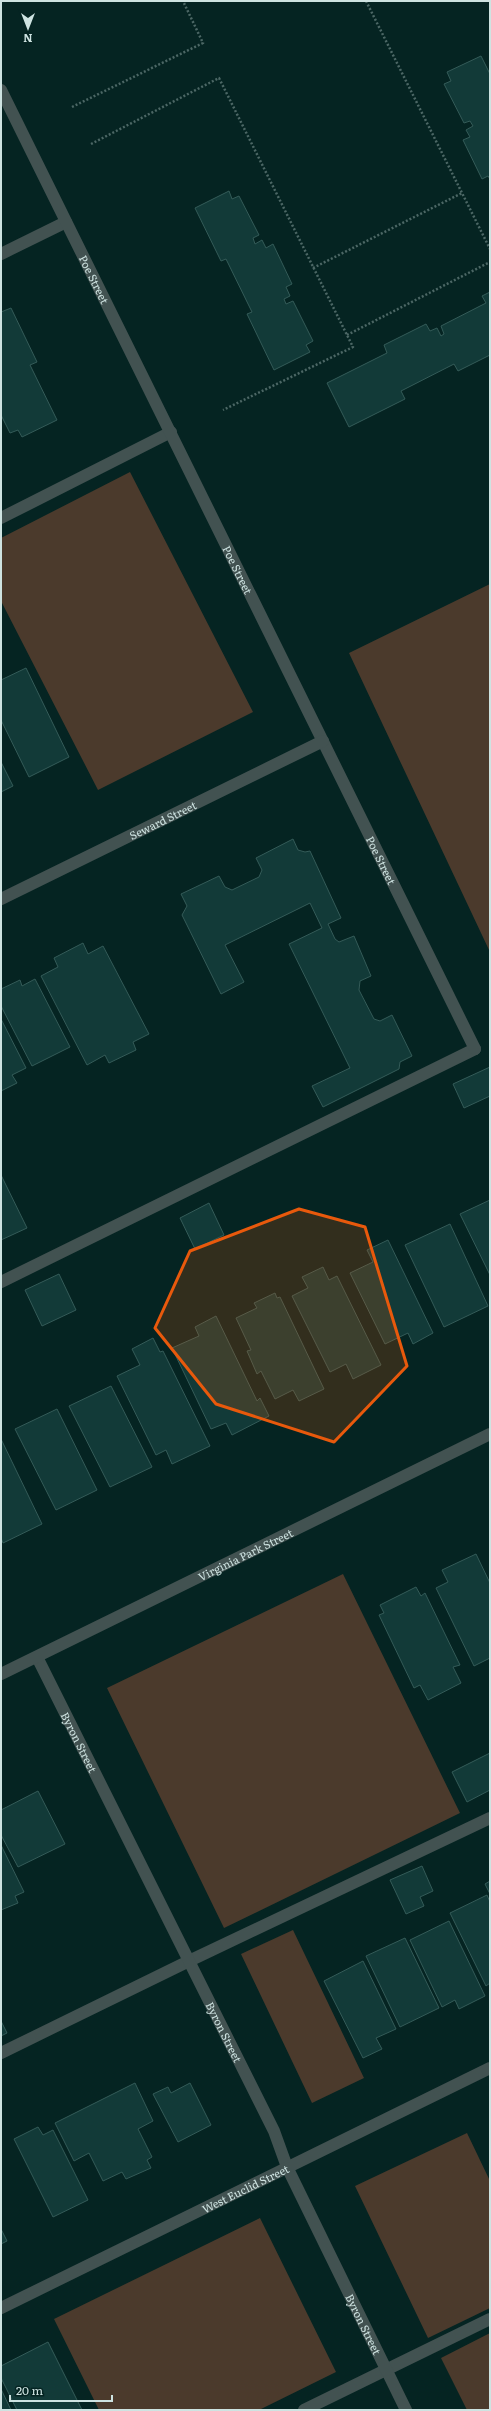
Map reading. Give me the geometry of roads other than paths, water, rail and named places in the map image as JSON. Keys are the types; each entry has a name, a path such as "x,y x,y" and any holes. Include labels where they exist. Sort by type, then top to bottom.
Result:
{"street":[{"name":"Poe Street","path":"1,90 476,1048 1,1282"},
{"path":"1,254 66,222"},
{"path":"1,518 171,432"},
{"name":"Seward Street","path":"1,899 323,740"},
{"name":"Virginia Park Street","path":"1,1674 490,1434"},
{"name":"Byron Street","path":"37,1657 274,2131 287,2167 406,2410"},
{"path":"1,2053 189,1961 490,1818"},
{"name":"West Euclid Street","path":"1,2308 490,2068"},
{"path":"304,2410 490,2318"}]}
